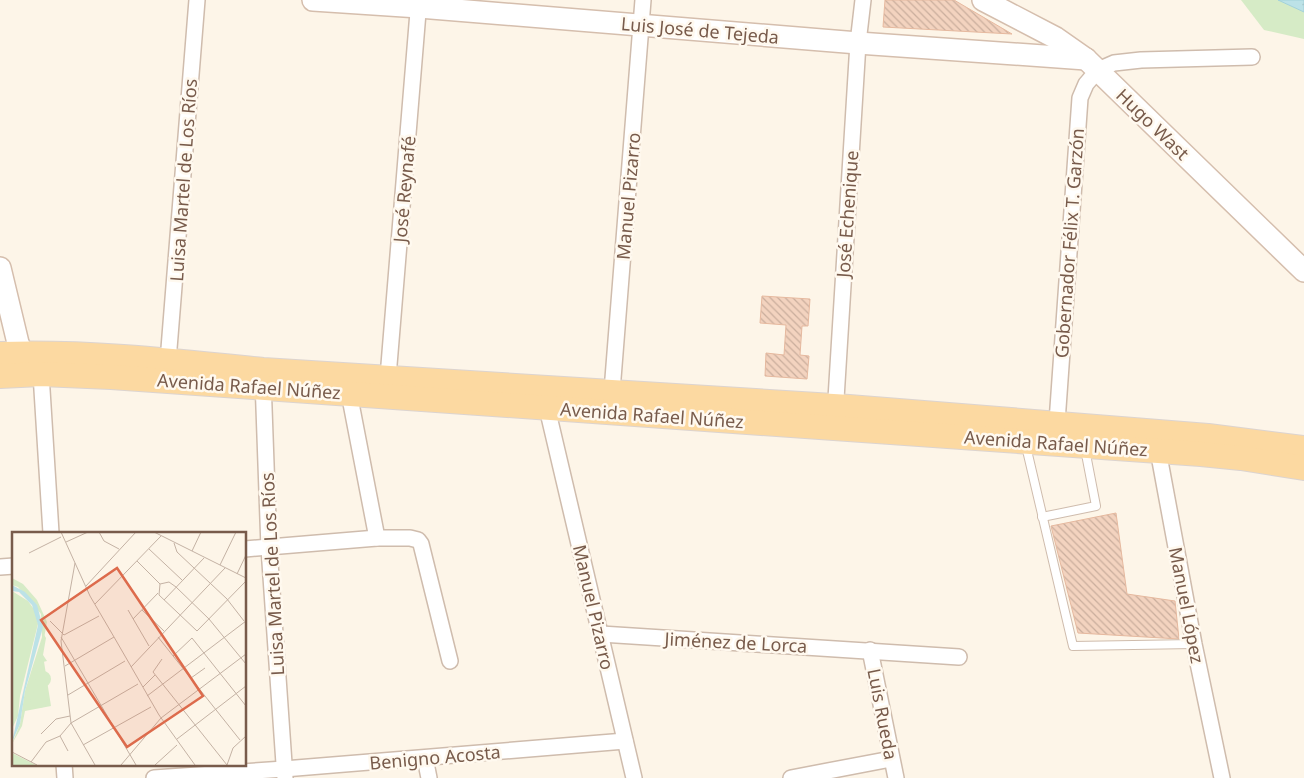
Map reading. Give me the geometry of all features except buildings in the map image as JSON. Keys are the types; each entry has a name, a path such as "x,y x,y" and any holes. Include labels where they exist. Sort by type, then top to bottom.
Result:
{"main road":[{"name":"Luis José de Tejeda","path":"313,0 419,3 642,25 1092,64"},
{"name":"Hugo Wast","path":"983,0 1056,38 1092,64 1304,272"},
{"path":"0,268 18,343 11,354 41,374"},
{"name":"Avenida Rafael Núñez","path":"11,354 168,361 349,393 547,408 1057,422 1241,458 1304,468"},
{"name":"Avenida Rafael Núñez","path":"0,376 41,374 263,379 388,377 612,391 835,416 1024,441 1084,446 1160,441 1238,439 1304,448"}],"street":[{"name":"Luisa Martel de Los Ríos","path":"168,361 197,0"},
{"name":"Manuel Pizarro","path":"612,391 643,0"},
{"name":"José Echenique","path":"835,416 858,44 863,0"},
{"name":"José Reynafé","path":"388,377 419,3"},
{"name":"Luis José de Tejeda","path":"1092,64 1141,60 1252,57"},
{"name":"Gobernador Félix T. Garzón","path":"1057,422 1080,98 1092,64"},
{"path":"41,374 51,532"},
{"name":"Luisa Martel de Los Ríos","path":"263,379 269,548 284,774"},
{"path":"349,393 377,538"},
{"name":"Manuel Pizarro","path":"547,408 634,778"},
{"name":"Manuel López","path":"1160,441 1194,644 1222,778"},
{"path":"246,549 377,538 410,538 418,540 421,544 450,661"},
{"name":"Jiménez de Lorca","path":"601,634 959,657"},
{"name":"Luis Rueda","path":"870,650 896,778"},
{"name":"Benigno Acosta","path":"154,778 284,774 425,758 625,741"},
{"path":"425,758 429,778"},
{"path":"791,778 891,759"}],"lane":[{"path":"1024,441 1073,646 1194,644"},
{"path":"1042,517 1096,506 1084,446"}],"green space":[{"path":"1241,0 1278,0 1304,12 1304,39 1264,30"}],"water":[{"path":"1278,0 1304,0 1304,12"}]}
